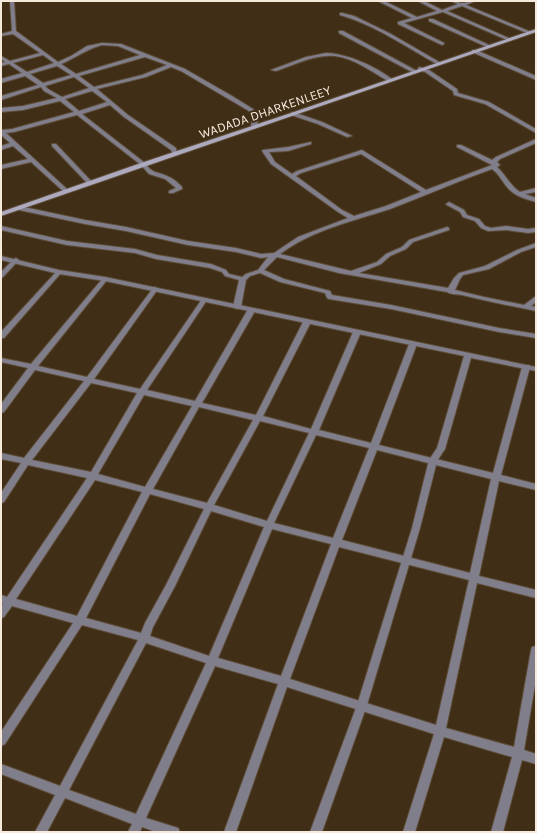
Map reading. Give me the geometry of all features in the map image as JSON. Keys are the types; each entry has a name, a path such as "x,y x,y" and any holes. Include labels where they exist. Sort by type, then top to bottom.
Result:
{"main road":[{"name":"WADADA DHARKENLEEY","path":"1,214 534,31"}],"street":[{"path":"12,1 14,32 42,54 94,89 126,116 165,142 174,149 175,154"},
{"path":"380,1 416,18"},
{"path":"420,1 510,39"},
{"path":"453,1 534,31"},
{"path":"442,44 400,23 474,1"},
{"path":"342,14 352,17 389,35 439,63"},
{"path":"430,20 489,46"},
{"path":"1,35 14,32"},
{"path":"342,32 417,70 427,71 455,90 456,94 487,102 536,131"},
{"path":"1,81 57,64 73,57 89,47 102,44 119,45 183,70 251,110 255,118 254,127"},
{"path":"474,51 536,78"},
{"path":"1,65 42,54"},
{"path":"274,70 315,56 330,54 342,56 390,80"},
{"path":"1,98 146,55"},
{"path":"1,57 42,85 46,90 61,99 143,164 146,170 158,177 167,178 180,188 171,192"},
{"path":"1,110 14,109 61,99 73,94 123,80 144,76 170,66"},
{"path":"1,132 12,131 111,103"},
{"path":"1,114 14,109"},
{"path":"293,114 320,123 350,136"},
{"path":"1,132 66,191"},
{"path":"495,166 494,162 498,158 536,141"},
{"path":"309,143 288,149 265,151 273,163 340,211 353,218"},
{"path":"1,148 14,144"},
{"path":"54,145 90,183"},
{"path":"459,146 495,166 509,186 519,194 536,200"},
{"path":"292,176 299,172 362,152 425,192"},
{"path":"1,167 32,160"},
{"path":"260,272 266,263 289,244 353,218 495,166"},
{"path":"519,194 536,190"},
{"path":"449,204 462,211 465,216 477,220 483,227 490,230 506,228 528,231 536,230"},
{"path":"19,208 188,243 236,250 261,256 275,255 352,274 536,309"},
{"path":"1,228 67,243 135,251 156,257 211,266 224,271 226,275 243,279"},
{"path":"352,274 379,263 388,255 404,248 411,241 447,230"},
{"path":"450,292 454,288 457,278 461,274 487,268 519,251 536,245"},
{"path":"1,258 16,260 59,272 105,279 237,308 536,369"},
{"path":"1,276 16,260"},
{"path":"1,336 59,272"},
{"path":"237,308 243,279 248,275 260,272 282,281 328,292 329,297 391,307 499,330 536,336"},
{"path":"1,410 33,367 105,279"},
{"path":"1,500 26,462 90,379 155,290"},
{"path":"525,307 536,298"},
{"path":"1,614 5,601 93,476 142,392 204,300"},
{"path":"1,741 80,620 148,490 251,310"},
{"path":"41,832 144,638 148,626 170,586 209,507 258,418 307,322"},
{"path":"136,827 212,661 269,524 314,432 357,332"},
{"path":"230,832 335,542 374,446 401,371 413,344"},
{"path":"316,832 362,704 416,528 433,460 441,449 468,355"},
{"path":"1,360 258,418 433,460 536,487"},
{"path":"409,832 440,731 496,477 526,367"},
{"path":"1,456 93,476 148,490 335,542 406,559 536,594"},
{"path":"5,601 144,638 212,661 362,704 440,731 536,759"},
{"path":"497,832 518,753 536,650"},
{"path":"1,769 61,792 136,827 174,832"}]}
